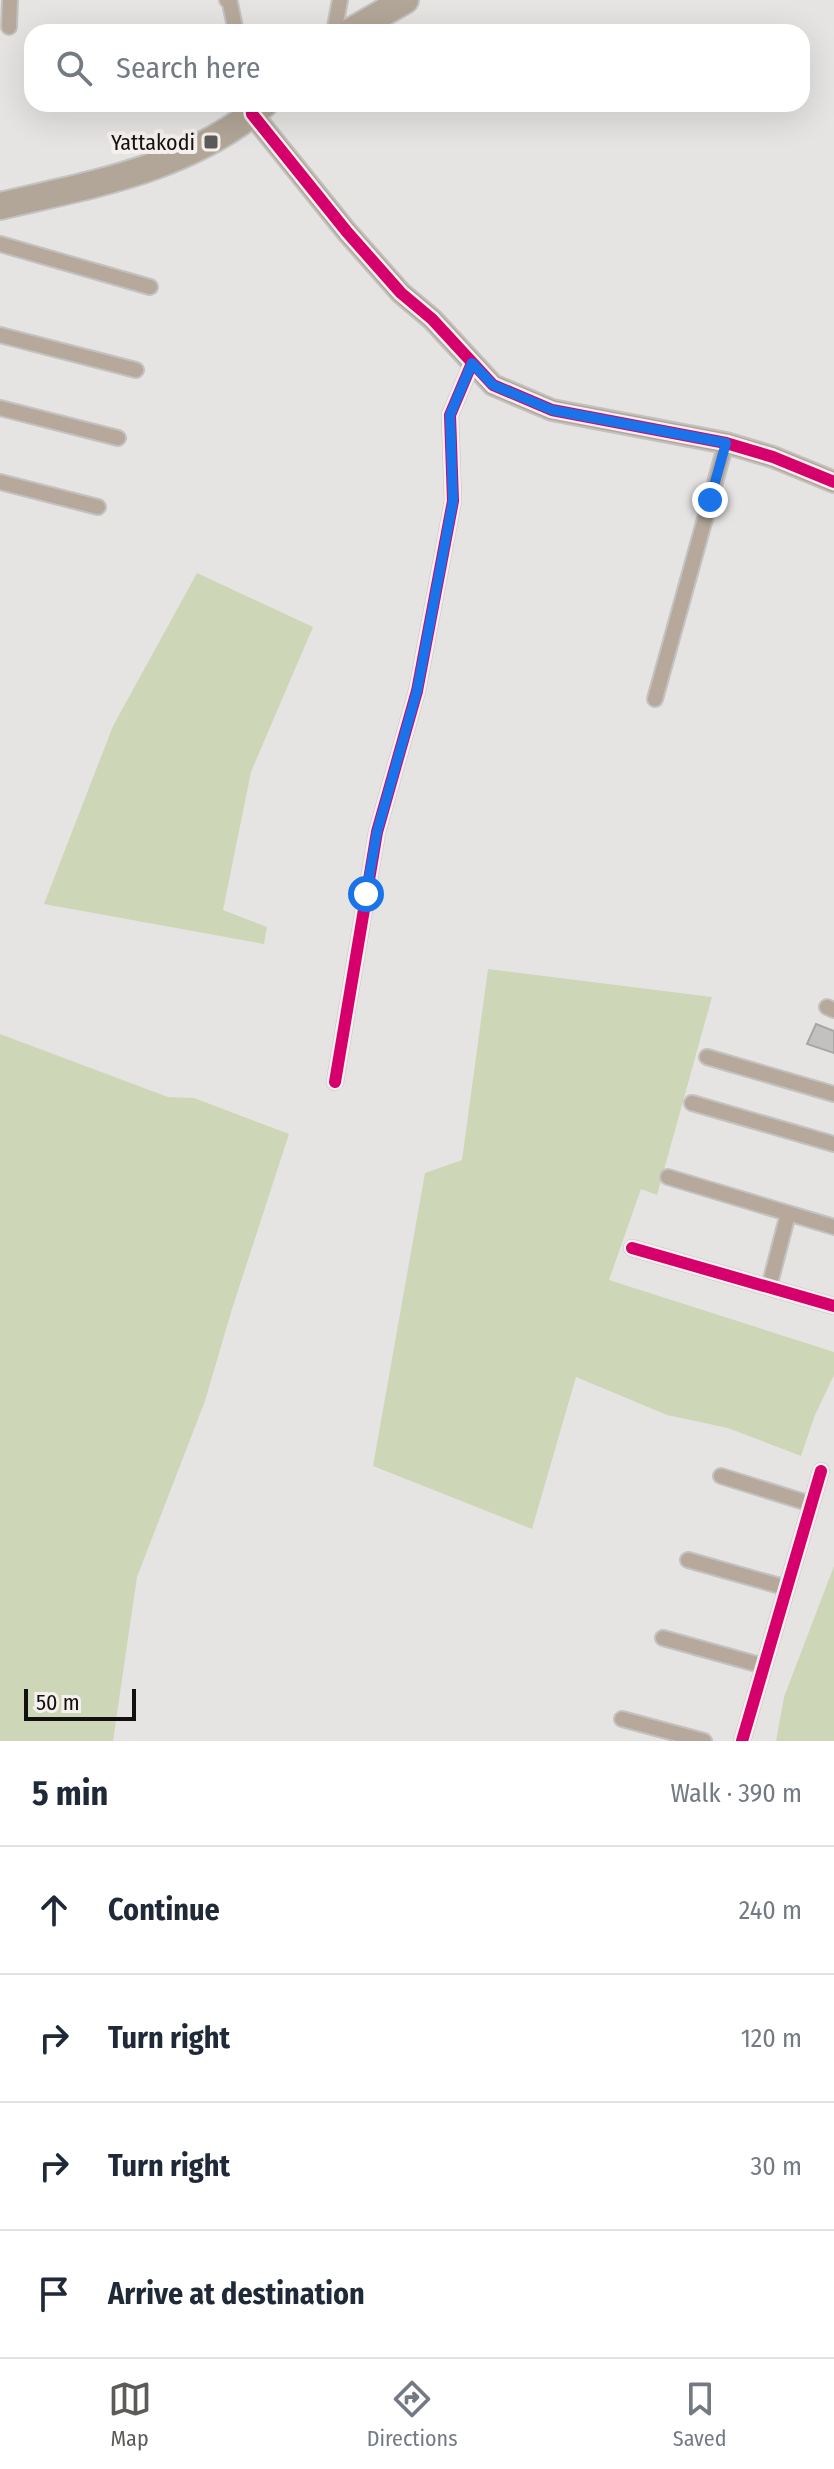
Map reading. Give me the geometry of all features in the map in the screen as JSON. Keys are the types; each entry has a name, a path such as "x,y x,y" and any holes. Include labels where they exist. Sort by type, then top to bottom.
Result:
{"highway":[{"path":"364,24 405,0"},
{"path":"0,206 134,174 176,159 211,142 249,112"}],"street":[{"path":"9,27 10,0"},
{"path":"336,24 340,0"},
{"path":"231,4 235,24"},
{"path":"259,112 356,242 401,293 432,319 493,385 552,410 726,443 773,457 834,482"},
{"path":"0,244 150,287"},
{"path":"0,335 136,370"},
{"path":"335,1082 377,832 417,691 453,501 450,415 472,363"},
{"path":"0,408 118,438"},
{"path":"655,699 726,443"},
{"path":"0,482 98,507"},
{"path":"707,1057 834,1094"},
{"path":"692,1103 834,1144"},
{"path":"668,1177 834,1227"},
{"path":"769,1287 788,1214"},
{"path":"632,1248 834,1306"},
{"path":"742,1741 821,1471"},
{"path":"721,1476 811,1504"},
{"path":"688,1560 787,1588"},
{"path":"663,1638 764,1666"},
{"path":"622,1719 704,1741"}],"green space":[{"path":"197,573 313,627 251,772 223,910 267,927 264,944 44,904 113,726"},
{"path":"488,969 712,997 657,1195 641,1189 609,1280 834,1352 834,1375 815,1415 801,1456 728,1428 667,1415 576,1377 532,1529 373,1466 425,1173 462,1160"},
{"path":"0,1034 168,1097 194,1098 289,1134 205,1401 137,1577 113,1741 0,1741"},
{"path":"834,1566 834,1741 776,1741 784,1697"}],"building":[{"path":"816,1024 834,1031 834,1053 807,1044"}],"cycle path":[{"path":"252,112 347,232 401,293 432,319 493,385 552,410 726,443 773,457 834,482"},
{"path":"335,1082 377,832 417,691 453,501 450,415 472,363"},
{"path":"632,1248 834,1306"},
{"path":"742,1741 821,1471"}],"place":[{"name":"Yattakodi","path":"211,142"}],"route":[{"path":"366,894 377,832 417,691 453,501 450,415 472,363 493,385 552,410 726,443 710,500"}]}
